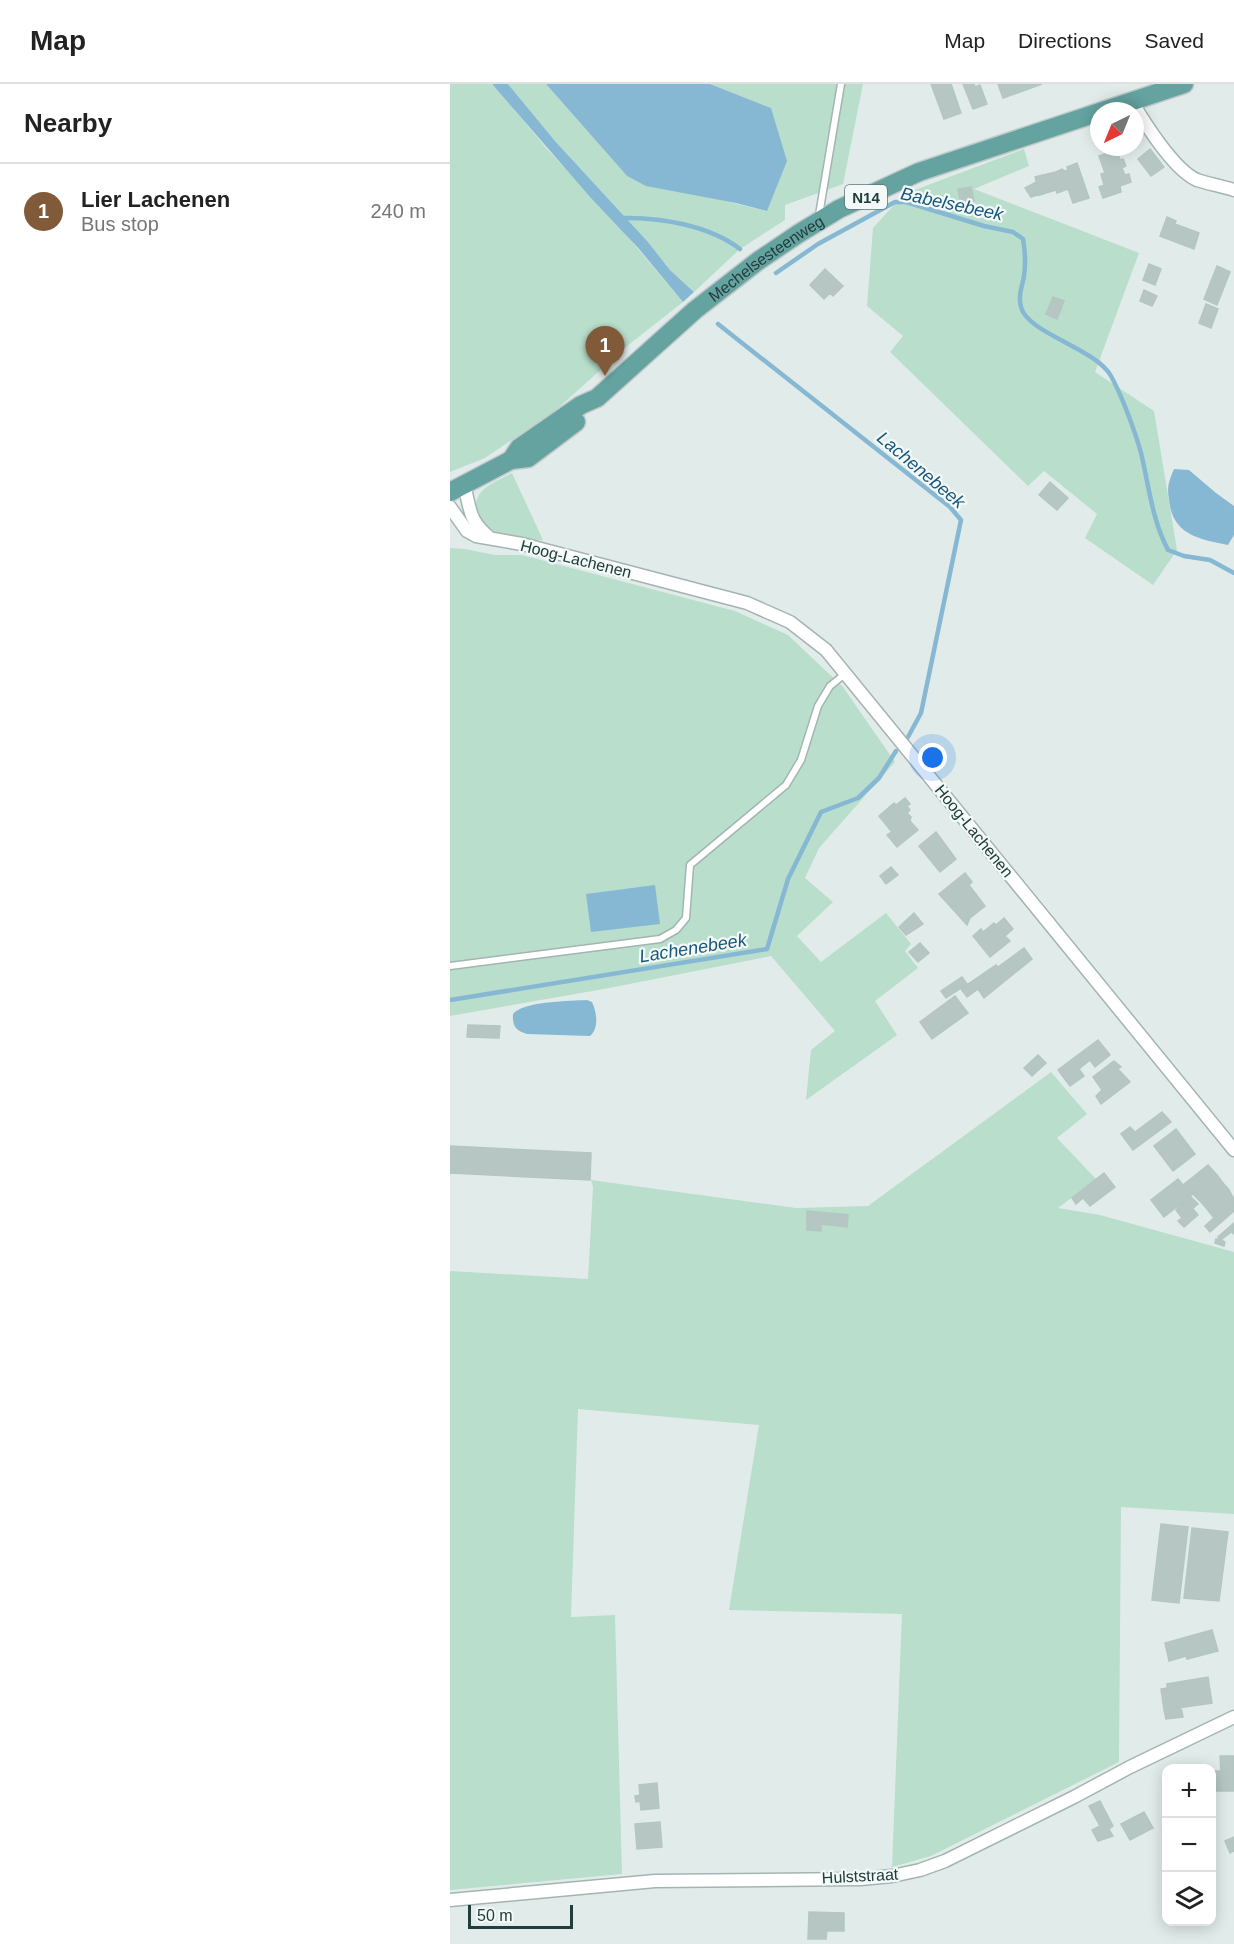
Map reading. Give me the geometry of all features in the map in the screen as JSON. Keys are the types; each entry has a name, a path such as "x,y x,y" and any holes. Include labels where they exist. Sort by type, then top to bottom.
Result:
{"main road":[{"name":"Mechelsesteenweg","path":"457,488 511,460 519,448 581,405 597,398 695,310 759,261 839,209 919,172 1184,84"}],"street":[{"path":"1131,100 1146,125 1181,169 1196,179 1234,189"},
{"path":"457,488 478,528 490,538"},
{"name":"Hoog-Lachenen","path":"450,507 467,531 476,536 522,544 747,603 790,622 808,635 826,650 846,674 1234,1150"},
{"name":"Hulststraat","path":"450,1900 655,1881 861,1879 920,1870 974,1847 1234,1717"}],"lane":[{"path":"818,222 841,84"},
{"path":"450,966 660,939 676,930 686,918 690,865 786,785 801,760 818,706 830,686 846,674"}],"green space":[{"path":"450,84 491,84 496,88 683,302 627,346 556,410 485,458 450,472"},
{"path":"508,84 546,84 627,176 766,211 771,108 710,84 863,84 843,184 785,205 785,220 740,249 694,292 670,270 648,242 555,141"},
{"path":"1024,149 1029,166 974,189 1139,253 1095,372 1154,411 1177,550 1153,585 1085,538 1097,514 1044,471 1028,486 890,352 903,336 867,306 873,228 904,194"},
{"path":"512,473 543,540 523,540 500,536 482,525 477,517 475,504 481,492"},
{"path":"450,548 495,555 522,555 735,611 788,635 843,687 895,762 819,848 805,878 833,902 797,936 821,962 886,913 911,944 905,951 918,968 875,1001 897,1035 806,1100 811,1050 835,1031 771,956 450,1016"},
{"path":"1051,1072 1087,1114 1057,1138 1096,1179 1058,1208 1100,1215 1234,1252 1234,1514 1121,1507 1119,1762 931,1856 892,1867 902,1614 729,1610 759,1425 578,1409 571,1617 615,1615 622,1874 450,1890 450,1271 588,1279 593,1187 591,1180 796,1208 868,1206"}],"water":[{"path":"492,84 508,84 555,141 648,242 670,270 694,292 683,302 639,249 591,198"},
{"path":"546,84 710,84 771,108 787,161 767,211 646,186 627,176"},
{"path":"1174,469 1189,470 1234,506 1234,535 1228,545 1200,538 1184,530 1178,524 1173,516 1168,491"},
{"path":"655,885 660,924 591,932 586,894"},
{"path":"587,1000 592,1002 596,1015 595,1029 590,1036 527,1034 517,1030 513,1022 513,1014 527,1006 548,1002"}],"building":[{"path":"931,84 951,84 961,113 944,119"},
{"path":"963,84 974,84 975,87 980,85 987,104 973,109"},
{"path":"998,84 1042,84 1003,98"},
{"path":"1150,149 1164,167 1151,176 1138,159"},
{"path":"1099,156 1119,156 1120,160 1123,159 1126,166 1122,168 1125,175 1129,174 1131,182 1120,186 1121,192 1103,198 1099,187 1104,185 1101,174 1105,173"},
{"path":"1077,163 1089,198 1073,203 1068,189 1057,193 1056,190 1049,192 1043,175 1062,169 1068,170 1067,167"},
{"path":"1043,175 1049,192 1040,195 1035,177"},
{"path":"1036,182 1040,194 1031,197 1025,188"},
{"path":"971,187 974,201 961,204 958,189"},
{"path":"1167,217 1176,221 1175,224 1199,233 1194,249 1160,236"},
{"path":"1149,264 1161,269 1155,285 1143,280"},
{"path":"1217,266 1230,272 1217,305 1204,299"},
{"path":"825,269 843,286 833,296 830,293 824,299 810,285"},
{"path":"1144,290 1157,296 1152,306 1140,301"},
{"path":"1053,297 1064,301 1057,319 1046,314"},
{"path":"1206,304 1218,309 1211,328 1199,323"},
{"path":"1050,482 1068,498 1057,510 1039,495"},
{"path":"905,798 910,804 907,806 910,810 907,813 911,817 910,821 918,830 897,847 887,835 892,832 879,816 894,803 896,805"},
{"path":"936,832 956,859 940,872 919,846"},
{"path":"891,867 898,875 886,884 880,876"},
{"path":"965,873 972,882 969,885 985,906 970,918 967,925 939,894"},
{"path":"914,913 923,924 906,935 899,927"},
{"path":"1004,918 1013,929 1005,936 1010,941 990,957 973,936 981,929 983,932 994,923 996,925"},
{"path":"920,943 929,953 918,962 909,952"},
{"path":"1024,948 1032,959 984,998 978,989 967,997 961,989 996,965 998,967"},
{"path":"962,977 967,984 946,998 941,991"},
{"path":"955,996 968,1013 932,1039 920,1022"},
{"path":"468,1025 500,1026 499,1038 467,1037"},
{"path":"1098,1040 1110,1055 1095,1067 1090,1060 1079,1069 1084,1076 1070,1086 1058,1070"},
{"path":"1038,1055 1046,1063 1032,1076 1024,1068"},
{"path":"1114,1061 1121,1067 1118,1069 1130,1082 1101,1104 1096,1096 1102,1090 1093,1077"},
{"path":"1162,1112 1171,1122 1133,1150 1121,1134 1130,1127 1135,1132"},
{"path":"1176,1129 1195,1154 1173,1171 1154,1146"},
{"path":"450,1146 591,1153 590,1180 450,1173"},
{"path":"1208,1165 1217,1175 1164,1217 1151,1200 1178,1179 1183,1185"},
{"path":"1104,1173 1115,1187 1090,1206 1083,1198 1076,1204 1072,1198"},
{"path":"1217,1175 1223,1183 1201,1202 1193,1194"},
{"path":"1223,1183 1229,1190 1207,1209 1201,1202"},
{"path":"1229,1190 1234,1199 1214,1218 1207,1209"},
{"path":"1190,1196 1198,1204 1182,1218 1176,1210"},
{"path":"1234,1199 1234,1211 1210,1232 1205,1226"},
{"path":"1193,1209 1198,1215 1184,1227 1178,1221"},
{"path":"807,1211 848,1215 847,1227 821,1224 821,1231 807,1230"},
{"path":"1234,1223 1234,1234 1231,1232 1221,1240 1225,1242 1224,1246 1215,1243 1216,1239 1220,1240 1218,1237"},
{"path":"1161,1524 1188,1527 1179,1603 1152,1600"},
{"path":"1192,1528 1228,1532 1219,1601 1184,1598"},
{"path":"1212,1630 1218,1651 1169,1661 1165,1643"},
{"path":"1208,1677 1212,1703 1164,1710 1161,1689 1167,1688 1167,1684"},
{"path":"1181,1707 1183,1717 1166,1719 1164,1710"},
{"path":"1220,1756 1234,1756 1234,1791 1216,1791 1216,1771 1221,1771"},
{"path":"657,1783 659,1808 641,1810 640,1801 636,1802 635,1796 640,1795 639,1785"},
{"path":"1100,1801 1113,1826 1109,1829 1113,1836 1098,1841 1092,1830 1100,1826 1089,1806"},
{"path":"1144,1812 1153,1828 1130,1840 1121,1824"},
{"path":"660,1822 662,1847 637,1849 635,1824"},
{"path":"1234,1837 1234,1851 1230,1853 1225,1841"},
{"path":"809,1912 844,1913 844,1931 827,1931 826,1939 808,1939"}],"waterway":[{"name":"Babelsebeek","path":"776,273 818,244 895,202 906,202 984,226 1013,232 1023,239 1024,248 1025,266 1020,295 1021,307 1035,325 1091,357 1111,376 1135,434 1155,515 1168,550 1184,556 1210,560 1234,573"},
{"name":"Babelsebeek","path":"623,218 653,219 684,224 714,234 740,249"},
{"name":"Lachenebeek","path":"718,324 950,507 961,520 921,713 908,737"},
{"name":"Lachenebeek","path":"450,1000 767,949 788,879 821,812 858,798 879,778 896,751"}],"place":[{"name":"Lier Lachenen","path":"605,376"}]}
